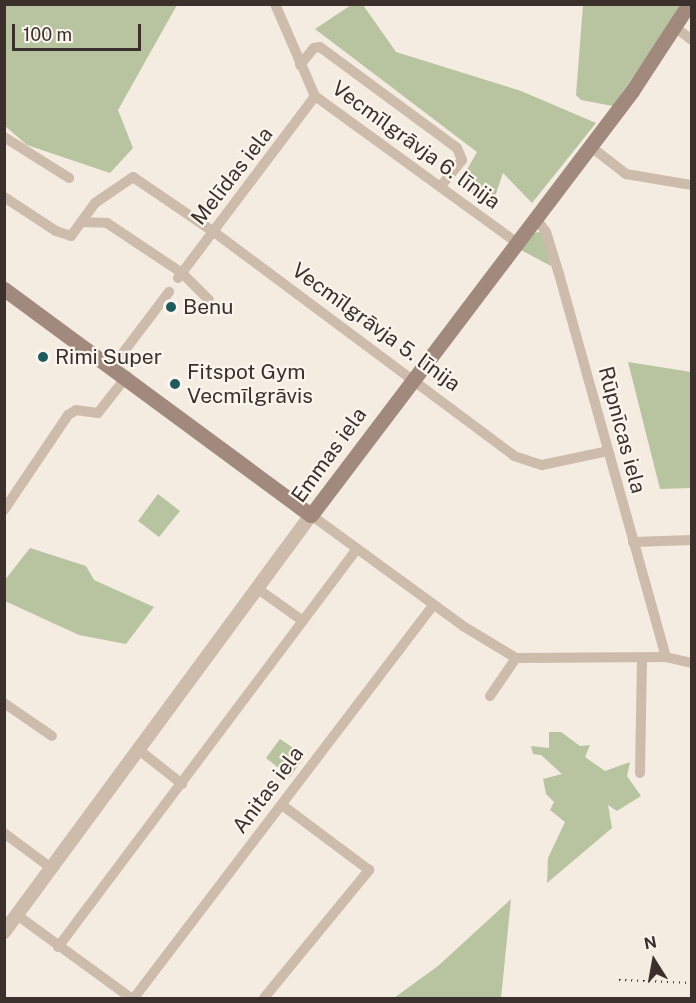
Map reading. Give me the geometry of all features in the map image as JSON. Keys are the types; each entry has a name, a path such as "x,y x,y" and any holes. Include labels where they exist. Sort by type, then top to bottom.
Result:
{"main road":[{"name":"Emmas iela","path":"311,515 412,377 590,146 676,28 688,4"},
{"path":"4,289 127,376 311,515"}],"street":[{"name":"Vecmīlgrāvja 6. līnija","path":"275,4 315,96 516,242"},
{"path":"676,28 692,40"},
{"path":"300,65 315,48 320,47 458,148 462,160 441,186"},
{"name":"Melīdas iela","path":"180,276 315,96"},
{"path":"4,137 69,178"},
{"path":"590,146 626,174 692,185"},
{"name":"Vecmīlgrāvja 5. līnija","path":"82,222 95,203 133,177 214,232 412,377 514,456 532,464 563,462 608,451"},
{"path":"4,197 65,236 71,236 82,222 107,223 209,300"},
{"name":"Rūpnīcas iela","path":"535,217 546,232 559,274 666,657"},
{"path":"113,366 169,292"},
{"path":"4,510 68,415 76,410 98,413 127,376"},
{"path":"311,515 433,605 516,658 666,657 692,663"},
{"name":"Emmas iela","path":"4,932 311,515"},
{"path":"633,542 692,540"},
{"path":"58,946 357,549"},
{"path":"258,589 303,621"},
{"name":"Anitas iela","path":"133,999 433,605"},
{"path":"490,696 516,658"},
{"path":"640,773 642,658"},
{"path":"4,703 52,736"},
{"path":"138,750 182,784"},
{"path":"264,999 369,870 282,805"},
{"path":"4,833 50,867"},
{"path":"17,915 133,999"}],"green space":[{"path":"4,5 177,5 118,110 133,148 110,173 27,145 5,126"},
{"path":"351,5 363,5 396,52 521,91 596,123 532,203 503,173 491,208 460,182 477,152 315,29"},
{"path":"583,5 682,5 613,106 581,100 576,95"},
{"path":"542,231 551,266 519,249 531,234"},
{"path":"628,362 691,372 691,488 660,489"},
{"path":"158,494 180,511 159,537 138,521"},
{"path":"30,548 86,566 94,580 154,607 126,644 79,635 5,601 5,580"},
{"path":"549,732 561,732 580,746 590,745 585,757 605,771 630,762 627,776 641,796 617,811 608,805 612,828 547,883 548,858 565,822 550,810 554,802 546,794 543,779 562,774 541,755 533,754 531,746 549,748"},
{"path":"280,739 305,756 290,777 266,758"},
{"path":"511,899 501,998 394,998 438,966"}],"railway":[{"path":"619,980 692,983"}],"place":[{"name":"Benu","path":"171,307"},
{"name":"Rimi Super","path":"43,357"},
{"name":"Fitspot Gym Vecmīlgrāvis","path":"175,384"}]}
